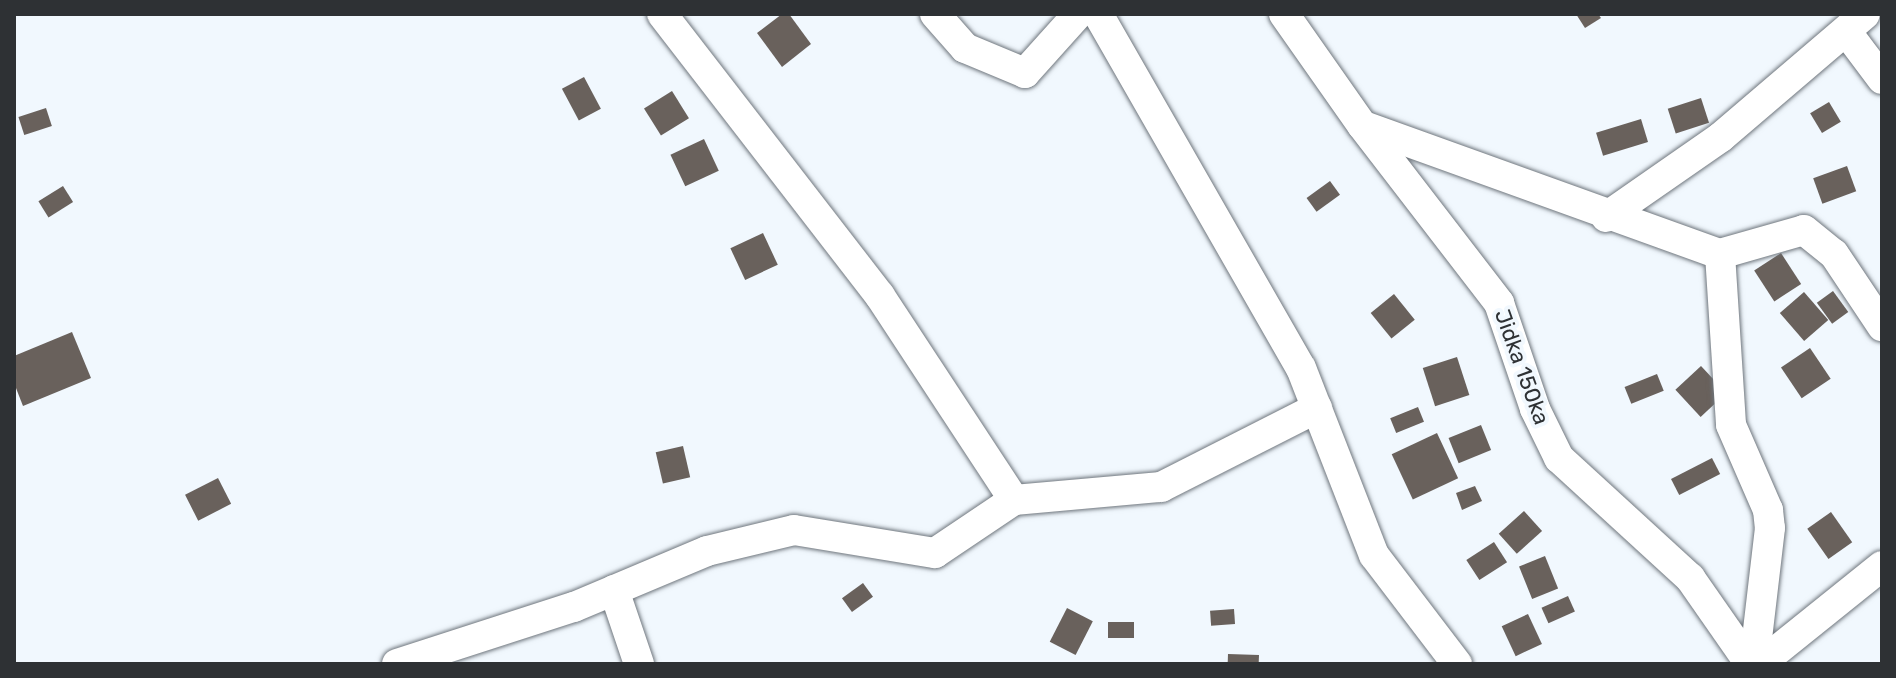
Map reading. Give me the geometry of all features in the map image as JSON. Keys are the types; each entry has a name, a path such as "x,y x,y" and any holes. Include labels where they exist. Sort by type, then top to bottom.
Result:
{"street":[{"path":"662,14 880,296 1014,500"},
{"path":"935,14 965,48 1025,73 1078,14"},
{"path":"1098,14 1301,368 1374,555 1457,664"},
{"name":"Jidka 150ka","path":"1284,14 1362,125 1499,303 1535,409 1559,458 1690,578 1754,664"},
{"path":"1606,217 1721,137 1855,22 1882,79"},
{"path":"1362,125 1606,217 1720,254 1804,230 1834,254 1882,326"},
{"path":"1720,254 1731,425 1768,510 1770,528 1754,664"},
{"path":"397,664 614,590 707,551 794,530 935,553 1014,500 1161,487 1317,408"},
{"path":"1754,664 1882,566"},
{"path":"614,590 639,664"}],"building":[{"path":"782,14 789,14 811,44 782,67 757,33"},
{"path":"1576,14 1598,14 1601,18 1585,28"},
{"path":"584,77 601,109 579,121 562,89"},
{"path":"672,91 689,118 661,136 644,108"},
{"path":"1701,98 1709,123 1676,134 1668,109"},
{"path":"1829,102 1841,122 1822,133 1810,113"},
{"path":"46,108 52,126 24,135 18,117"},
{"path":"1641,119 1648,142 1603,156 1596,133"},
{"path":"704,139 719,171 685,186 670,155"},
{"path":"1847,166 1856,191 1822,204 1813,178"},
{"path":"1330,181 1340,195 1317,212 1307,198"},
{"path":"63,186 73,202 48,217 38,201"},
{"path":"763,233 778,265 745,280 730,248"},
{"path":"1781,253 1801,284 1774,301 1754,270"},
{"path":"1833,291 1848,312 1832,324 1817,303"},
{"path":"1804,292 1828,320 1804,341 1780,313"},
{"path":"1394,294 1415,320 1391,339 1371,313"},
{"path":"72,332 91,378 23,406 14,383 14,356"},
{"path":"1810,348 1831,379 1802,398 1781,368"},
{"path":"1457,357 1469,395 1435,406 1423,368"},
{"path":"1701,366 1726,393 1701,417 1675,390"},
{"path":"1657,374 1664,391 1631,404 1625,387"},
{"path":"1418,407 1424,422 1396,433 1390,418"},
{"path":"1481,425 1491,450 1459,463 1449,438"},
{"path":"1437,433 1458,478 1413,499 1392,454"},
{"path":"683,446 690,477 663,483 656,452"},
{"path":"1712,458 1720,474 1679,495 1671,479"},
{"path":"218,478 231,504 198,521 185,495"},
{"path":"1475,486 1482,501 1462,510 1456,493"},
{"path":"1524,511 1542,531 1517,554 1499,534"},
{"path":"1831,512 1852,542 1828,559 1807,529"},
{"path":"1494,542 1507,562 1479,580 1466,560"},
{"path":"1545,556 1558,588 1532,599 1519,566"},
{"path":"863,583 873,597 852,612 842,598"},
{"path":"1568,596 1575,612 1548,623 1542,608"},
{"path":"1067,608 1093,621 1076,655 1050,642"},
{"path":"1234,609 1235,624 1211,626 1210,611"},
{"path":"1528,614 1542,644 1516,656 1502,626"},
{"path":"1108,622 1134,622 1134,638 1108,638"},
{"path":"1228,654 1259,655 1259,664 1228,664"}]}
